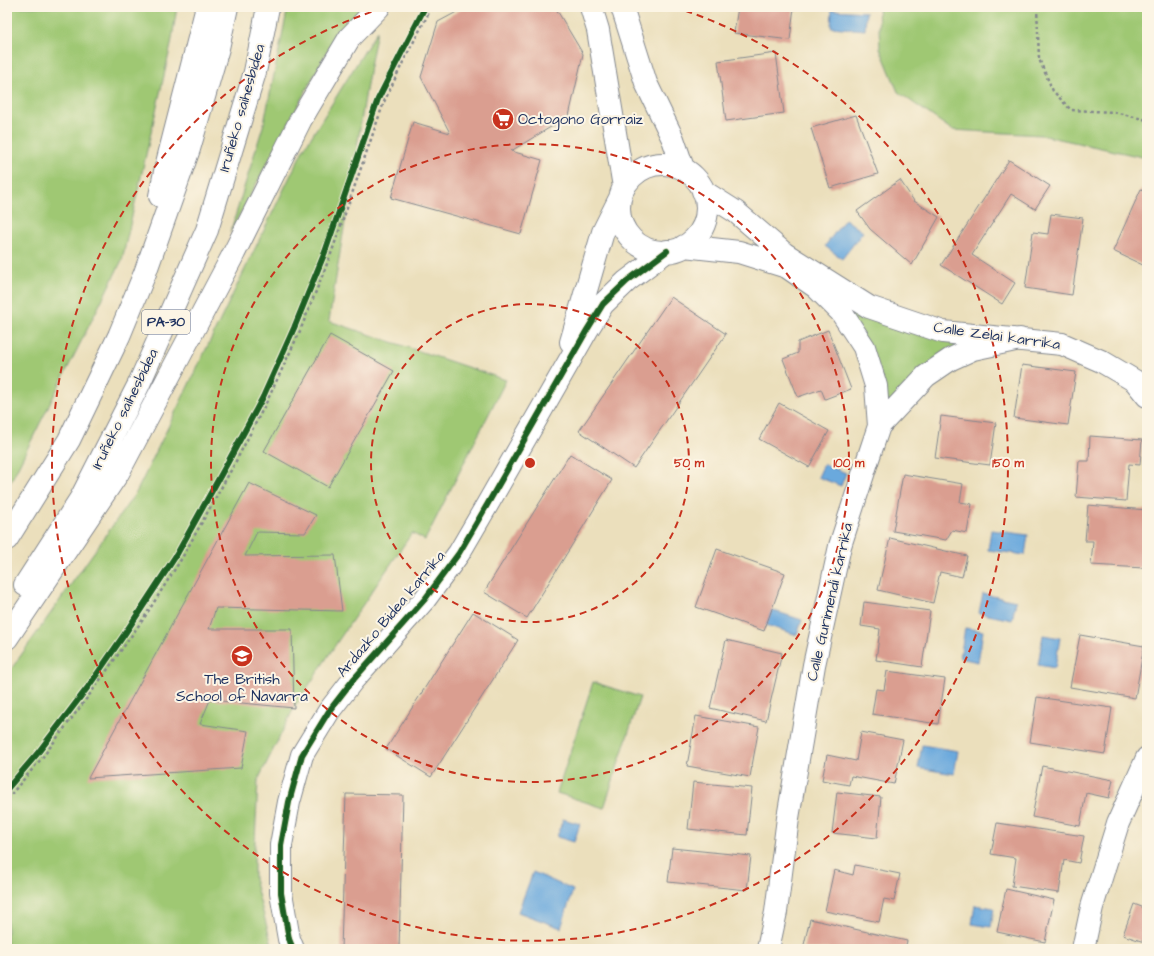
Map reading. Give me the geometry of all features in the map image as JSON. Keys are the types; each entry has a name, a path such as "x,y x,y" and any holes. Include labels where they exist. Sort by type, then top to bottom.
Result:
{"main road":[{"path":"144,273 166,167 207,7"},
{"name":"PA-30","path":"7,539 69,440 118,336 144,273 189,149 218,48 227,7"},
{"name":"Iruñeko saihesbidea","path":"7,613 82,498 138,386 207,230 255,72 268,7"},
{"path":"7,638 118,473 228,264 301,119 350,37 379,7"},
{"path":"591,7 598,30 622,193 619,213 623,226 630,237 641,246 653,250 675,249 739,252 787,267 816,287 841,312 864,347 876,386 879,426"},
{"path":"622,7 646,83 673,139 682,168"},
{"path":"622,193 632,176 643,168 656,164 670,164 682,168 692,174 704,191 707,203 706,216 702,228 694,239 675,249"},
{"name":"Calle Zelai karrika","path":"704,191 736,212 785,254 869,307 943,332 1062,344 1101,361 1135,381 1147,396"},
{"name":"Ardazko Bidea karrika","path":"560,376 603,232 622,193"},
{"name":"Ardazko Bidea karrika","path":"293,949 289,939 282,894 281,845 289,802 302,755 329,711 352,680 425,599 459,553 603,304 627,281 675,249"},
{"name":"Calle Gurimendi karrika","path":"768,949 776,912 788,818 814,665 840,546 879,426 926,376 951,359 973,349 1020,339"},
{"path":"1083,949 1092,907 1118,823 1147,758"}],"path":[{"path":"302,308 337,220 378,99 425,7"},
{"path":"7,799 42,758 144,618 182,558 234,465 268,399 300,331 331,254 384,102 432,7"},
{"path":"1037,7 1039,59 1053,91 1071,110 1114,112 1147,120"},
{"path":"168,567 243,435 291,335"},
{"path":"7,789 37,754 68,713 131,624"}],"green space":[{"path":"7,7 177,7 171,45 122,260 10,483 7,481"},
{"path":"288,7 361,7 326,53 230,233 264,123"},
{"path":"878,7 1147,7 1147,158 1041,135 952,130 898,92 880,48"},
{"path":"377,31 329,321 506,380 425,540 412,533 294,708 258,780 254,879 273,949 9,949 7,944 7,675 137,491 302,152"},
{"path":"842,301 965,345 886,407"},
{"path":"593,682 640,697 604,808 557,793"}],"water":[{"path":"832,10 866,12 865,30 831,27"},
{"path":"845,219 863,232 842,259 825,246"},
{"path":"824,464 846,473 841,486 818,477"},
{"path":"991,530 1028,535 1025,555 988,550"},
{"path":"983,594 1016,601 1012,620 979,613"},
{"path":"771,610 802,620 797,635 766,625"},
{"path":"965,628 983,631 978,662 960,658"},
{"path":"1043,635 1060,638 1055,668 1038,665"},
{"path":"922,745 958,751 954,774 918,768"},
{"path":"563,819 580,824 574,842 557,837"},
{"path":"533,872 573,890 561,928 518,912"},
{"path":"975,905 994,908 991,927 972,924"}],"building":[{"name":"Octogono Gorraiz","path":"466,7 555,7 583,54 569,116 511,151 542,160 521,234 391,198 413,122 450,133 421,77 438,22"},
{"path":"738,7 794,7 790,40 734,33"},
{"path":"776,53 784,113 726,121 718,61"},
{"path":"856,115 878,174 830,188 811,128"},
{"path":"1009,160 1050,186 1035,209 1011,194 972,255 1015,283 1002,304 941,265"},
{"path":"900,180 914,201 939,217 912,265 870,229 857,211"},
{"path":"1141,189 1147,191 1147,267 1113,251"},
{"path":"1051,214 1083,218 1072,295 1025,288 1033,232 1048,234"},
{"path":"671,297 726,334 634,468 579,431"},
{"path":"828,330 851,389 825,399 821,389 798,397 783,359 798,353 798,342"},
{"path":"330,335 394,371 328,487 264,451"},
{"path":"1022,365 1076,372 1068,425 1014,418"},
{"path":"779,403 829,431 809,467 759,439"},
{"path":"941,416 996,423 990,465 935,458"},
{"path":"1090,436 1142,440 1140,465 1129,464 1126,501 1076,497 1079,461 1089,461"},
{"path":"570,454 612,480 527,618 484,592"},
{"path":"903,474 963,484 960,502 972,504 967,533 952,530 946,540 893,531"},
{"path":"249,483 316,515 305,533 257,532 245,556 335,555 342,611 216,608 209,629 292,629 294,708 210,700 200,724 248,731 241,768 88,778"},
{"path":"1088,505 1147,510 1147,553 1145,553 1144,568 1091,565 1093,541 1085,541"},
{"path":"890,538 967,556 962,577 940,572 933,603 878,590"},
{"path":"717,549 785,573 764,631 696,607"},
{"path":"864,602 930,611 922,667 876,660 880,629 861,626"},
{"path":"473,612 518,640 431,777 386,749"},
{"path":"1080,635 1144,646 1135,698 1070,687"},
{"path":"726,640 782,653 766,721 710,708"},
{"path":"887,671 945,679 938,724 872,714 876,689 884,690"},
{"path":"1037,697 1112,708 1105,754 1030,742"},
{"path":"696,716 759,727 750,777 687,766"},
{"path":"861,732 903,740 894,784 851,776 849,785 822,780 827,755 856,761"},
{"path":"1042,766 1113,780 1109,798 1086,793 1080,826 1032,817"},
{"path":"693,782 752,788 747,835 688,829"},
{"path":"837,792 881,797 877,838 832,833"},
{"path":"346,794 403,795 399,949 341,949"},
{"path":"997,823 1084,836 1079,863 1064,860 1059,893 1012,886 1016,858 991,854"},
{"path":"672,848 751,856 747,890 668,882"},
{"path":"855,865 900,874 894,901 884,899 879,922 825,911 834,870 853,875"},
{"path":"1006,889 1054,900 1045,942 997,932"},
{"path":"1134,904 1147,909 1147,943 1123,935"},
{"path":"810,919 907,941 905,949 803,949"}],"cycle path":[{"path":"7,789 37,754 88,687 177,554 263,397 294,328 325,252 378,99 425,7"},
{"path":"293,949 289,939 281,893 281,845 289,802 302,755 329,711 353,680 425,599 459,553 603,304 627,281 667,251"}],"place":[{"name":"Octogono Gorraiz","path":"503,119"},
{"name":"The British School of Navarra","path":"242,656"}]}
